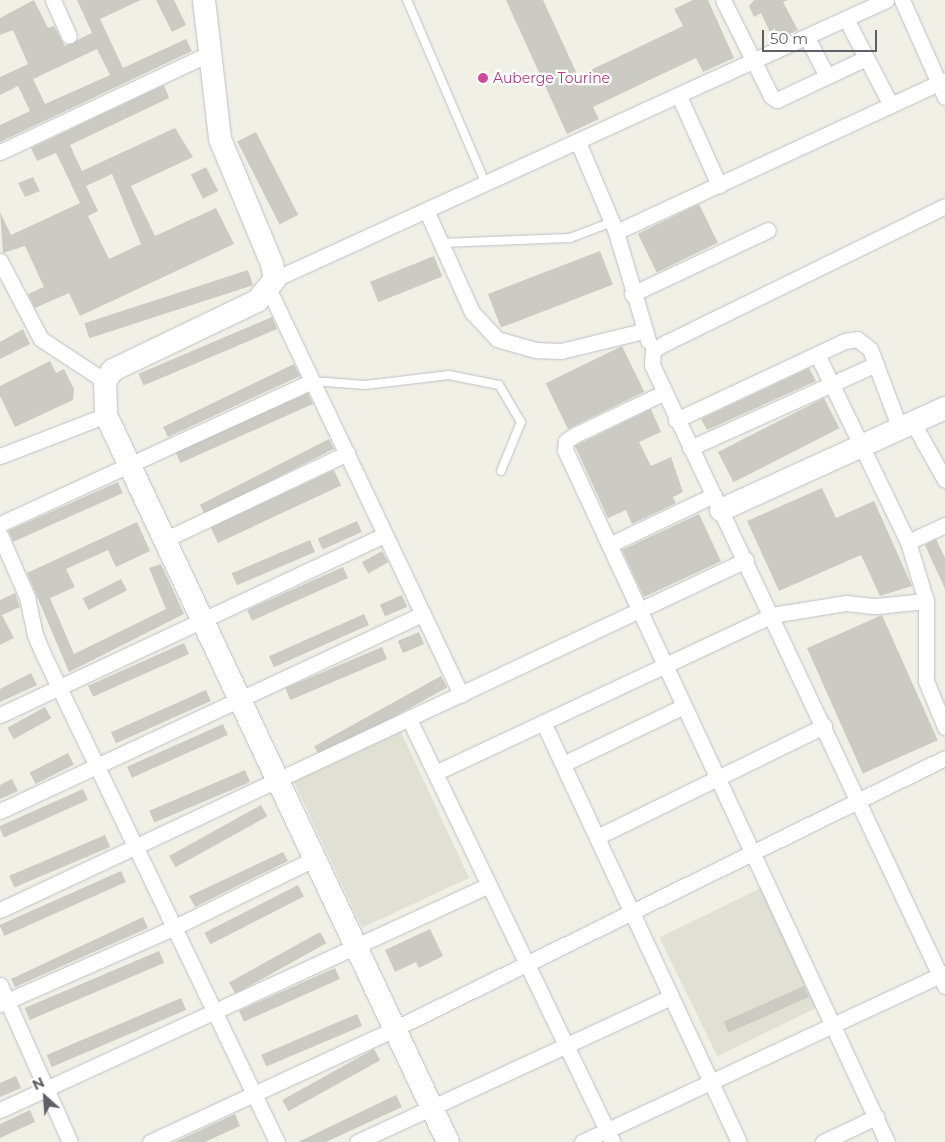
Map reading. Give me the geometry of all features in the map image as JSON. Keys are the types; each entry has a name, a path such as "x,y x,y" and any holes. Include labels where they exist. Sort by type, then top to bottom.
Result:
{"street":[{"path":"53,0 69,36"},
{"path":"204,0 220,139 272,264 272,284 312,381 461,695"},
{"path":"723,0 771,96 778,100 866,58"},
{"path":"448,1142 128,464 106,415 105,381 126,360 257,301 272,284 486,184 754,63 886,0"},
{"path":"902,0 942,81 945,97"},
{"path":"846,19 891,105"},
{"path":"807,38 827,76"},
{"path":"0,152 210,53"},
{"path":"614,227 719,185 942,81"},
{"path":"679,96 719,185"},
{"path":"578,142 614,227 643,331 654,350 652,365 663,393 746,560 943,978 711,1082 610,1136 582,1142"},
{"path":"654,350 945,206"},
{"path":"427,212 439,243 472,312 498,339 535,350 561,351 626,338 643,331"},
{"path":"632,294 768,230"},
{"path":"0,261 41,338 105,381"},
{"path":"676,420 817,354 857,339 870,349 906,426 945,480"},
{"path":"817,354 908,542 926,601 926,681 945,727"},
{"path":"690,448 876,364"},
{"path":"0,524 312,381"},
{"path":"663,393 566,441 565,450 887,1142"},
{"path":"609,545 862,447 945,408"},
{"path":"0,456 106,415"},
{"path":"164,540 347,453"},
{"path":"908,542 945,525"},
{"path":"0,535 27,597 35,635 277,1142"},
{"path":"0,715 385,535"},
{"path":"0,910 746,560"},
{"path":"435,773 772,615 844,603 876,606 926,601"},
{"path":"0,810 422,614"},
{"path":"563,764 684,706"},
{"path":"409,719 610,1136"},
{"path":"543,722 739,1142"},
{"path":"597,838 824,726"},
{"path":"150,1142 394,1029 945,758"},
{"path":"3,1002 175,927 314,859"},
{"path":"0,1110 490,885"},
{"path":"0,985 3,1002 70,1142"},
{"path":"357,1142 671,997"},
{"path":"823,1142 876,1117"}],"lane":[{"path":"407,0 486,184"},
{"path":"439,243 486,244 570,238 614,227"},
{"path":"312,381 365,384 449,376 499,385 521,422 501,472"}],"shaded area":[{"path":"401,732 469,878 362,928 294,782"},
{"path":"761,888 819,1007 717,1056 659,938"}],"building":[{"path":"34,0 48,28 54,26 65,46 92,33 77,0 141,0 100,19 123,68 186,39 192,51 0,142 0,125 30,111 18,86 0,95 0,77 28,64 13,30 0,35 0,18","holes":["97,49 110,75 45,104 33,79"]},
{"path":"156,0 174,0 186,25 172,32"},
{"path":"506,0 543,0 578,76 683,26 674,9 693,0 708,0 734,58 703,72 696,58 593,107 599,119 567,134"},
{"path":"754,0 788,0 783,2 798,30 774,41 761,13 754,17 749,6"},
{"path":"164,85 169,98 70,145 82,171 175,128 193,157 131,186 155,236 216,208 234,244 80,316 69,293 35,308 28,294 44,287 25,246 3,253 0,212 11,235 80,203 56,153 37,161 31,148","holes":["112,174 141,244 109,259 88,216 98,211 86,186"]},
{"path":"256,132 298,215 280,224 237,142"},
{"path":"206,167 218,191 203,199 191,175"},
{"path":"33,177 40,191 25,197 18,183"},
{"path":"699,204 718,243 657,272 638,234"},
{"path":"600,251 613,285 501,328 488,294"},
{"path":"434,256 442,276 378,302 370,282"},
{"path":"248,270 253,285 89,338 84,323"},
{"path":"272,317 277,329 144,386 139,374"},
{"path":"23,329 30,344 0,359 0,342"},
{"path":"622,346 644,392 568,429 546,383"},
{"path":"50,361 56,373 64,369 74,389 73,400 15,427 0,396 0,386"},
{"path":"294,364 300,376 168,437 163,427"},
{"path":"809,368 816,381 707,430 701,419"},
{"path":"308,393 313,404 180,463 176,452"},
{"path":"824,398 839,428 733,482 718,452"},
{"path":"651,409 661,432 639,442 651,466 671,457 683,492 673,497 676,503 632,524 626,510 608,518 575,446"},
{"path":"329,439 334,449 205,515 200,505"},
{"path":"334,470 341,485 218,543 211,527"},
{"path":"118,482 123,493 13,542 8,531"},
{"path":"822,488 836,518 874,501 912,586 880,596 861,555 779,591 747,521"},
{"path":"699,514 721,561 644,597 622,550"},
{"path":"357,521 362,532 323,549 318,538"},
{"path":"137,522 150,551 116,567 108,550 66,569 75,587 50,598 74,654 166,609 149,568 161,564 184,614 69,672 27,573"},
{"path":"936,539 945,558 945,589 925,545"},
{"path":"310,540 315,552 237,585 232,573"},
{"path":"382,551 388,562 368,574 362,562"},
{"path":"343,567 348,578 252,621 247,610"},
{"path":"121,579 127,591 89,610 83,599"},
{"path":"15,593 20,607 2,615 14,638 0,645 0,600"},
{"path":"402,595 407,607 385,616 380,604"},
{"path":"364,614 369,625 274,667 269,656"},
{"path":"882,615 938,740 863,774 807,648"},
{"path":"419,632 424,644 403,653 398,641"},
{"path":"184,643 189,654 93,697 88,686"},
{"path":"382,647 387,659 290,700 285,688"},
{"path":"31,673 37,685 0,702 0,689"},
{"path":"441,676 447,687 320,758 314,746"},
{"path":"206,690 211,701 116,743 111,732"},
{"path":"45,707 51,718 14,739 7,728"},
{"path":"223,724 228,735 132,778 127,767"},
{"path":"68,753 74,765 36,784 30,773"},
{"path":"245,770 250,782 154,823 149,811"},
{"path":"12,779 18,791 0,799 0,785"},
{"path":"83,789 88,800 4,837 0,826"},
{"path":"261,805 267,816 175,867 169,856"},
{"path":"105,835 110,847 14,888 9,876"},
{"path":"283,852 288,861 195,907 189,896"},
{"path":"121,871 126,882 4,936 0,925"},
{"path":"298,885 304,897 210,944 204,933"},
{"path":"143,917 148,928 15,987 11,979"},
{"path":"430,929 443,956 419,968 416,962 395,972 385,950"},
{"path":"320,932 326,943 235,994 229,982"},
{"path":"159,951 164,963 30,1020 25,1008"},
{"path":"335,968 340,979 244,1022 239,1011"},
{"path":"804,986 809,997 728,1033 724,1022"},
{"path":"181,998 186,1010 52,1067 47,1055"},
{"path":"357,1014 362,1026 266,1067 261,1055"},
{"path":"374,1049 380,1060 288,1111 282,1100"},
{"path":"16,1076 21,1088 0,1097 0,1083"},
{"path":"396,1095 402,1107 326,1142 298,1142"},
{"path":"30,1110 35,1122 0,1138 0,1124"},
{"path":"235,1114 240,1126 205,1142 175,1142"}],"place":[{"name":"Auberge Tourine","path":"483,78"}]}
